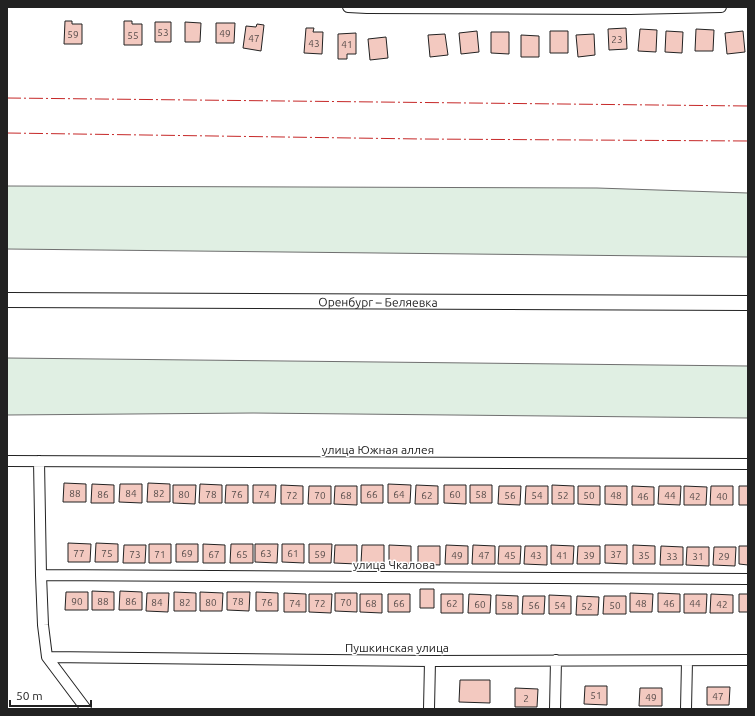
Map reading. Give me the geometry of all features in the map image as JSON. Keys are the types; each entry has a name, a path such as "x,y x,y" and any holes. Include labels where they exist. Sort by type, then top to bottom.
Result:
{"main road":[{"name":"Оренбург – Беляевка","path":"7,300 748,303"}],"street":[{"path":"348,7 721,7"},
{"path":"39,460 40,576 43,625 47,657 86,709"},
{"name":"улица Южная аллея","path":"7,461 748,464"},
{"name":"улица Чкалова","path":"40,576 748,578"},
{"name":"Пушкинская улица","path":"47,657 430,661 748,660"},
{"path":"556,660 556,709"},
{"path":"429,709 430,661"},
{"path":"686,709 687,661"}],"green space":[{"path":"7,186 597,188 748,193 748,257 7,249"},
{"path":"7,358 748,366 748,418 253,413 7,415"}],"building":[{"path":"65,21 72,21 72,24 82,24 82,44 64,44"},
{"path":"124,21 132,21 132,24 142,24 142,45 124,45"},
{"path":"155,22 171,22 171,42 155,42"},
{"path":"185,22 201,23 200,42 185,42"},
{"path":"216,23 235,23 234,43 216,43"},
{"path":"257,24 264,25 261,51 243,48 246,26 256,27"},
{"path":"306,28 314,28 313,32 323,32 322,54 304,53"},
{"path":"626,28 627,49 609,50 608,29"},
{"path":"640,29 657,30 656,52 638,51"},
{"path":"696,29 714,30 713,51 695,51"},
{"path":"477,31 479,52 461,54 459,33"},
{"path":"550,31 568,31 568,53 550,53"},
{"path":"666,31 683,32 682,53 665,52"},
{"path":"743,31 745,52 727,54 725,33"},
{"path":"491,32 509,32 509,54 491,53"},
{"path":"356,33 356,54 347,54 347,59 338,59 338,34"},
{"path":"445,34 448,55 430,57 428,35"},
{"path":"594,34 595,55 578,57 576,35"},
{"path":"521,35 539,36 539,57 521,57"},
{"path":"386,37 388,58 370,60 368,39"},
{"path":"64,483 86,484 86,502 63,502"},
{"path":"148,483 170,484 170,502 147,502"},
{"path":"92,484 114,485 114,503 91,503"},
{"path":"120,484 142,484 142,503 119,502"},
{"path":"200,484 222,485 222,503 199,503"},
{"path":"388,484 411,485 410,503 388,503"},
{"path":"173,485 196,485 195,504 173,503"},
{"path":"226,485 248,485 248,503 225,503"},
{"path":"253,485 276,485 275,503 253,503"},
{"path":"281,485 303,486 303,504 281,504"},
{"path":"361,485 383,485 383,503 361,503"},
{"path":"416,485 438,486 438,504 415,504"},
{"path":"444,485 466,485 466,504 444,503"},
{"path":"470,485 492,485 492,503 470,503"},
{"path":"552,485 574,486 574,504 552,504"},
{"path":"309,486 331,486 331,504 308,504"},
{"path":"335,486 357,486 357,505 334,504"},
{"path":"499,486 521,486 520,505 498,504"},
{"path":"526,486 548,486 548,504 525,504"},
{"path":"578,486 600,486 600,505 578,504"},
{"path":"605,486 627,486 627,505 605,504"},
{"path":"632,486 654,487 654,505 632,505"},
{"path":"659,486 681,486 680,505 658,504"},
{"path":"684,486 707,487 706,505 684,505"},
{"path":"711,486 733,486 733,505 710,505"},
{"path":"739,486 748,486 748,505 739,505"},
{"path":"68,543 91,544 90,562 68,562"},
{"path":"96,543 118,544 118,562 95,562"},
{"path":"149,544 171,544 171,563 149,563"},
{"path":"176,544 198,544 198,562 176,562"},
{"path":"203,544 225,545 225,563 203,563"},
{"path":"231,544 253,544 253,563 230,563"},
{"path":"255,544 278,544 277,563 255,562"},
{"path":"282,544 304,544 304,563 282,562"},
{"path":"309,544 332,544 331,563 309,563"},
{"path":"124,545 146,545 145,563 123,563"},
{"path":"335,545 357,545 357,564 334,563"},
{"path":"362,545 384,545 384,563 361,563"},
{"path":"389,545 411,546 411,564 389,564"},
{"path":"446,545 468,546 468,564 445,564"},
{"path":"473,545 495,546 495,564 472,564"},
{"path":"551,545 574,546 573,564 551,564"},
{"path":"605,545 627,545 627,564 605,563"},
{"path":"633,545 655,546 655,564 633,564"},
{"path":"418,546 440,546 440,565 418,564"},
{"path":"499,546 521,546 520,564 498,564"},
{"path":"525,546 547,546 547,565 524,564"},
{"path":"578,546 600,546 600,564 577,564"},
{"path":"661,546 683,547 683,565 660,565"},
{"path":"739,546 748,546 748,565 739,564"},
{"path":"687,547 709,547 709,566 686,565"},
{"path":"714,547 736,547 735,566 713,565"},
{"path":"420,589 434,589 434,608 420,608"},
{"path":"92,591 114,592 114,610 92,610"},
{"path":"120,591 142,592 142,610 119,610"},
{"path":"66,592 88,592 88,610 65,610"},
{"path":"174,592 196,593 196,611 174,611"},
{"path":"200,592 223,593 222,611 200,611"},
{"path":"227,592 250,592 249,611 227,610"},
{"path":"256,592 278,593 278,611 256,611"},
{"path":"147,593 169,593 168,612 146,611"},
{"path":"284,593 306,594 306,612 284,612"},
{"path":"335,593 357,593 357,612 335,611"},
{"path":"630,593 653,594 652,612 630,612"},
{"path":"658,593 680,594 680,612 658,612"},
{"path":"309,594 332,594 331,613 309,612"},
{"path":"360,594 382,594 382,613 360,612"},
{"path":"388,594 410,594 410,612 388,612"},
{"path":"441,594 463,594 463,613 441,613"},
{"path":"469,594 491,595 490,613 468,613"},
{"path":"684,594 707,594 706,613 684,613"},
{"path":"711,594 733,595 733,613 710,613"},
{"path":"739,594 748,594 748,612 739,612"},
{"path":"496,595 518,596 518,614 496,614"},
{"path":"549,595 571,596 571,614 549,614"},
{"path":"523,596 545,596 544,614 522,614"},
{"path":"577,596 599,597 598,615 576,615"},
{"path":"604,596 626,596 626,614 603,614"},
{"path":"460,680 490,680 490,703 459,702"},
{"path":"585,686 607,686 607,705 584,704"},
{"path":"707,687 730,687 729,705 707,705"},
{"path":"515,688 538,689 537,707 515,707"},
{"path":"640,688 662,688 662,706 639,706"}],"power":[{"path":"7,98 748,106"},
{"path":"7,133 421,139 748,141"}]}
